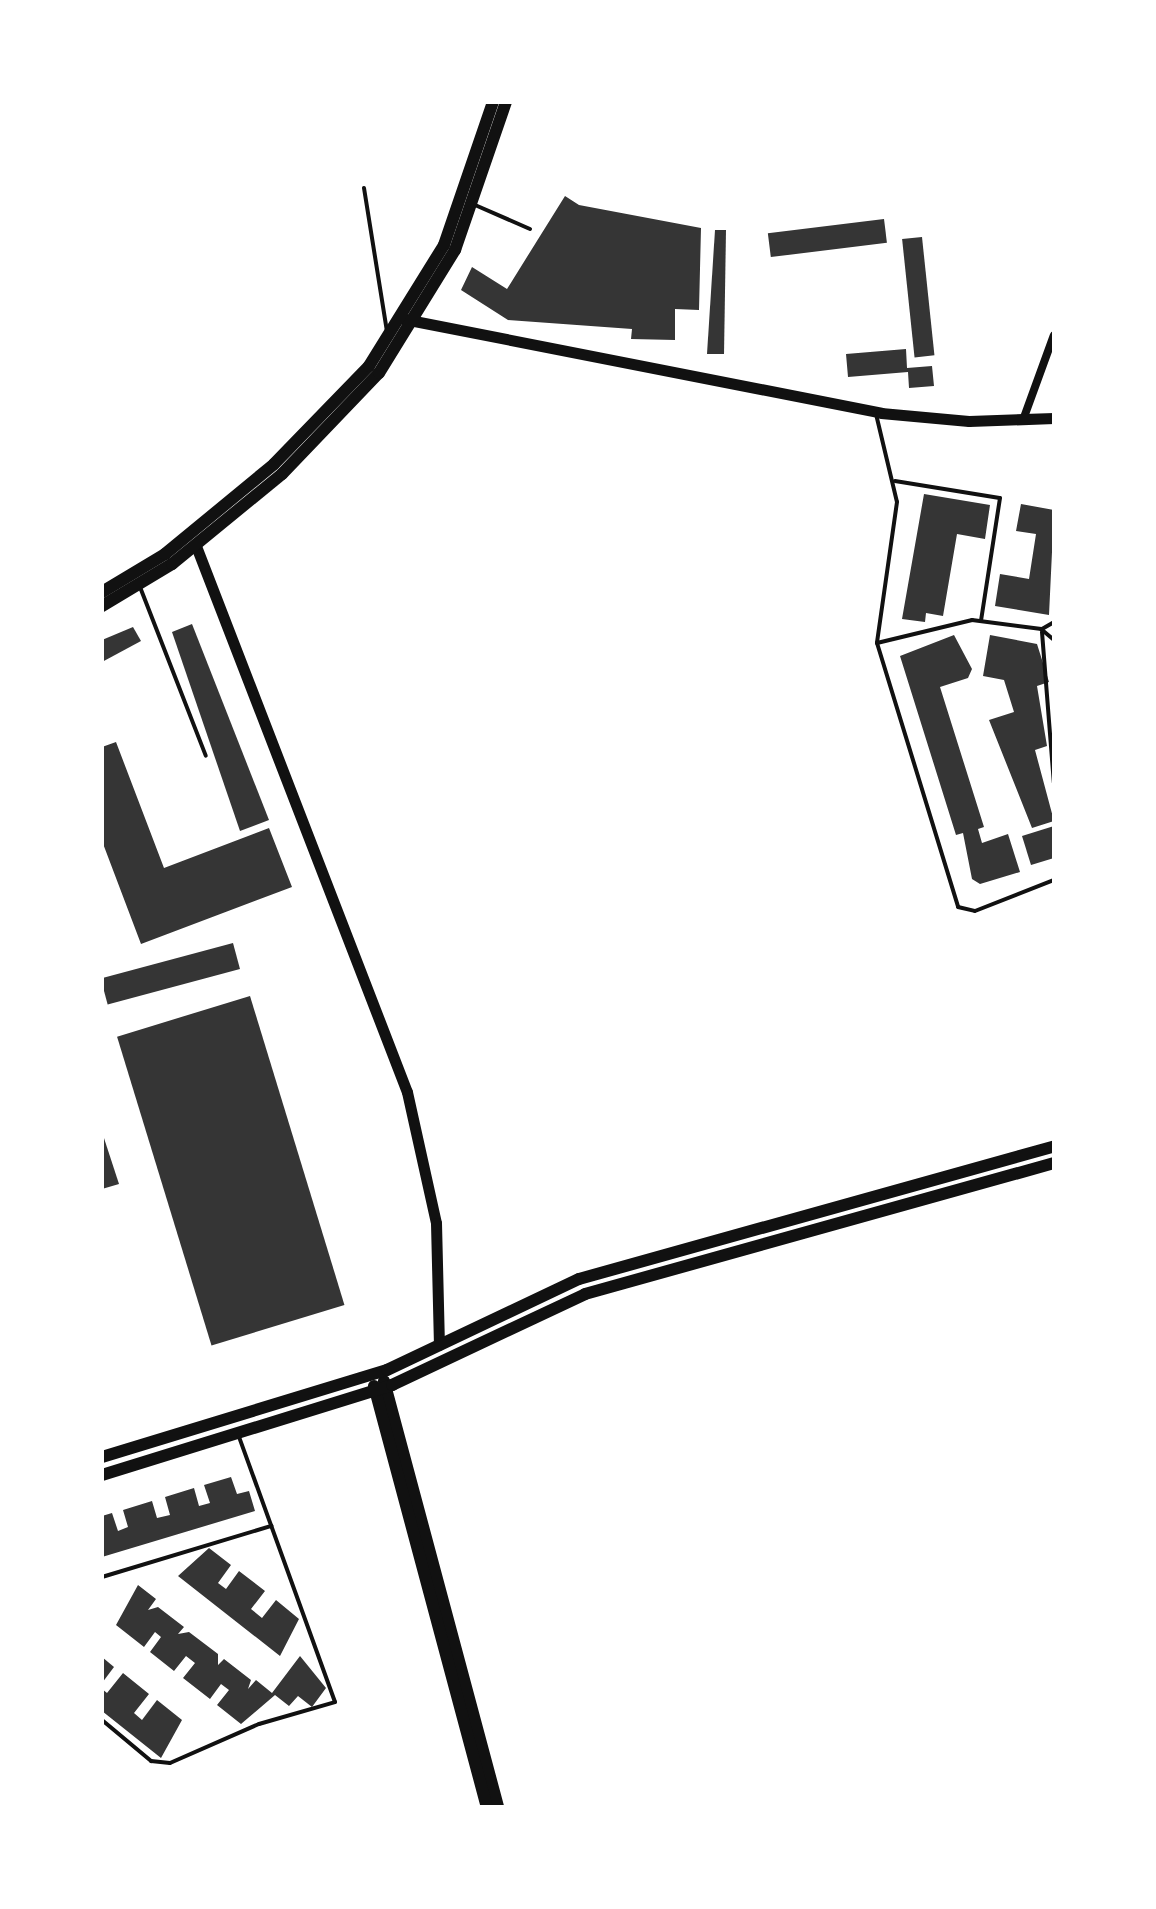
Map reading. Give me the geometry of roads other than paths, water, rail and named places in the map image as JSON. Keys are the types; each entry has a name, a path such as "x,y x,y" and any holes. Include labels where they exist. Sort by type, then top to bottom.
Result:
{"main road":[{"path":"102,592 165,554 274,464 409,320 456,218 493,102"},
{"path":"102,606 196,546 334,425 409,320 475,205 506,102"},
{"path":"102,1457 376,1373 579,1279 1054,1146"},
{"path":"102,1475 380,1389 585,1294 1054,1163"},
{"path":"376,1373 487,1807"},
{"path":"380,1389 498,1807"}],"street":[{"path":"409,320 875,412 1023,420 1054,418"},
{"path":"1023,420 1054,335"},
{"path":"196,546 407,1092 436,1223 439,1345"}],"lane":[{"path":"364,188 380,319 390,337"},
{"path":"475,205 530,229"},
{"path":"875,412 895,481 877,643 958,907 975,911 1054,880"},
{"path":"895,481 1000,498 981,621"},
{"path":"139,585 206,756"},
{"path":"877,643 981,621 1041,629 1054,640"},
{"path":"1041,629 1054,622"},
{"path":"1041,629 1054,783"},
{"path":"102,1720 151,1761 170,1763 259,1724 335,1702 238,1435"},
{"path":"102,1577 271,1526"}]}
